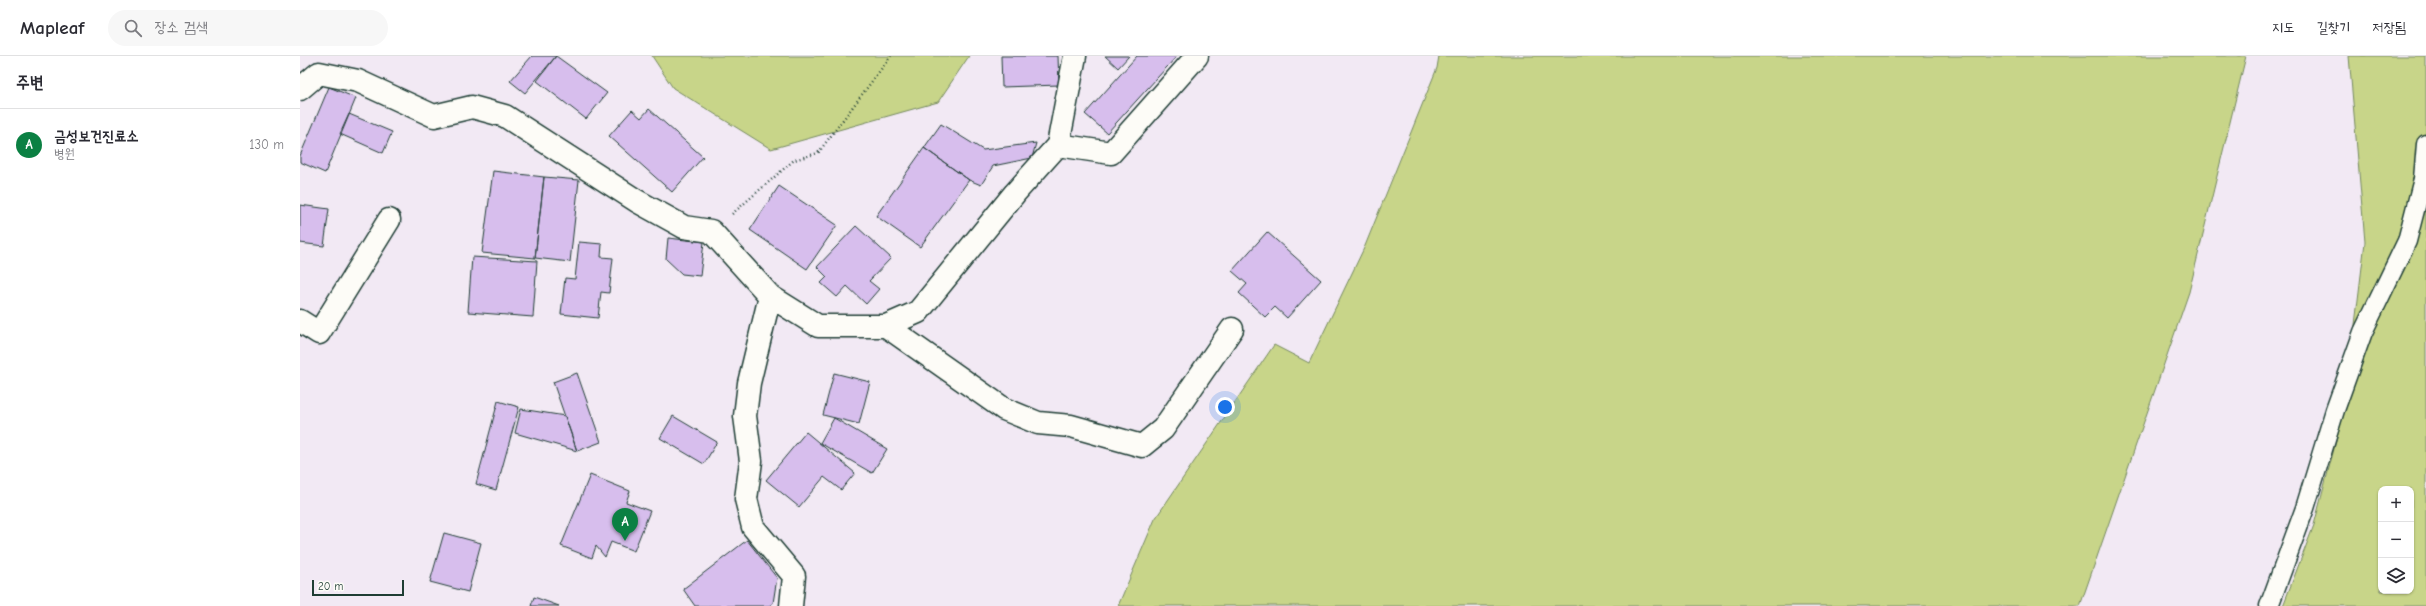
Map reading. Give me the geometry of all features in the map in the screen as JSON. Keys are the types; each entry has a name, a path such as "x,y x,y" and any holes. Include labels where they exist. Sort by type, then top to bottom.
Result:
{"street":[{"path":"300,89 316,64 358,80 434,116 472,107 506,116 573,162 643,205 684,227 711,230 770,296 818,326 886,326 918,312 1015,193 1058,145 1075,56"},
{"path":"1058,145 1110,153 1197,56"},
{"path":"300,321 319,333 389,220"},
{"path":"770,296 749,382 745,416 751,461 746,499 753,527 794,576 791,606"},
{"path":"886,326 1004,409 1038,423 1071,426 1142,446 1163,429 1232,329"}],"lane":[{"path":"2269,606 2305,508 2363,332 2407,241 2423,179 2426,144"}],"path":[{"path":"711,230 747,203 794,160 818,153 891,56"}],"green space":[{"path":"652,56 969,56 938,102 771,149 673,88"},
{"path":"1439,56 2246,56 2189,292 2080,606 1118,606 1155,519 1274,345 1309,363 1365,246 1437,68"},
{"path":"2349,56 2426,56 2426,606 2283,606 2314,525 2345,407 2365,242"}],"building":[{"path":"532,56 556,56 525,93 510,81"},
{"path":"556,56 607,93 586,119 537,81"},
{"path":"1001,56 1058,56 1059,85 1002,87"},
{"path":"1105,56 1129,56 1118,68"},
{"path":"1137,56 1177,56 1107,133 1085,114"},
{"path":"329,87 356,98 325,173 300,162 300,156"},
{"path":"649,109 703,157 672,192 609,136 632,110 641,118"},
{"path":"349,114 392,132 383,153 340,134"},
{"path":"941,124 983,150 1036,143 1032,158 993,166 981,185 969,180 924,148"},
{"path":"924,148 969,180 920,247 876,216"},
{"path":"493,171 544,177 535,258 482,253"},
{"path":"544,177 579,180 570,262 535,258"},
{"path":"779,186 837,225 807,269 750,230"},
{"path":"300,205 329,209 324,246 300,243"},
{"path":"856,226 891,258 869,281 879,289 866,304 847,286 837,297 821,283 827,277 817,267"},
{"path":"1267,232 1321,280 1287,318 1275,307 1265,317 1239,293 1247,284 1232,271"},
{"path":"668,238 704,242 700,276 682,274 666,259"},
{"path":"579,242 602,244 601,257 613,258 609,293 601,292 598,318 561,314 565,278 575,279"},
{"path":"472,257 537,261 533,317 468,312"},
{"path":"577,373 601,442 577,451 553,382"},
{"path":"834,373 870,382 859,424 823,415"},
{"path":"498,401 519,407 496,490 476,484"},
{"path":"521,409 565,416 577,451 515,433"},
{"path":"673,416 717,442 704,464 660,438"},
{"path":"834,418 887,449 872,473 820,443"},
{"path":"806,432 855,473 841,490 824,477 799,507 766,480"},
{"path":"590,475 630,491 626,502 650,511 634,551 611,542 605,557 596,546 592,558 561,546"},
{"path":"444,533 481,543 468,592 430,582"},
{"path":"747,540 777,578 773,603 769,606 695,606 683,589"},
{"path":"534,597 559,606 531,606"}],"place":[{"name":"금성보건진료소","path":"625,541"}]}
